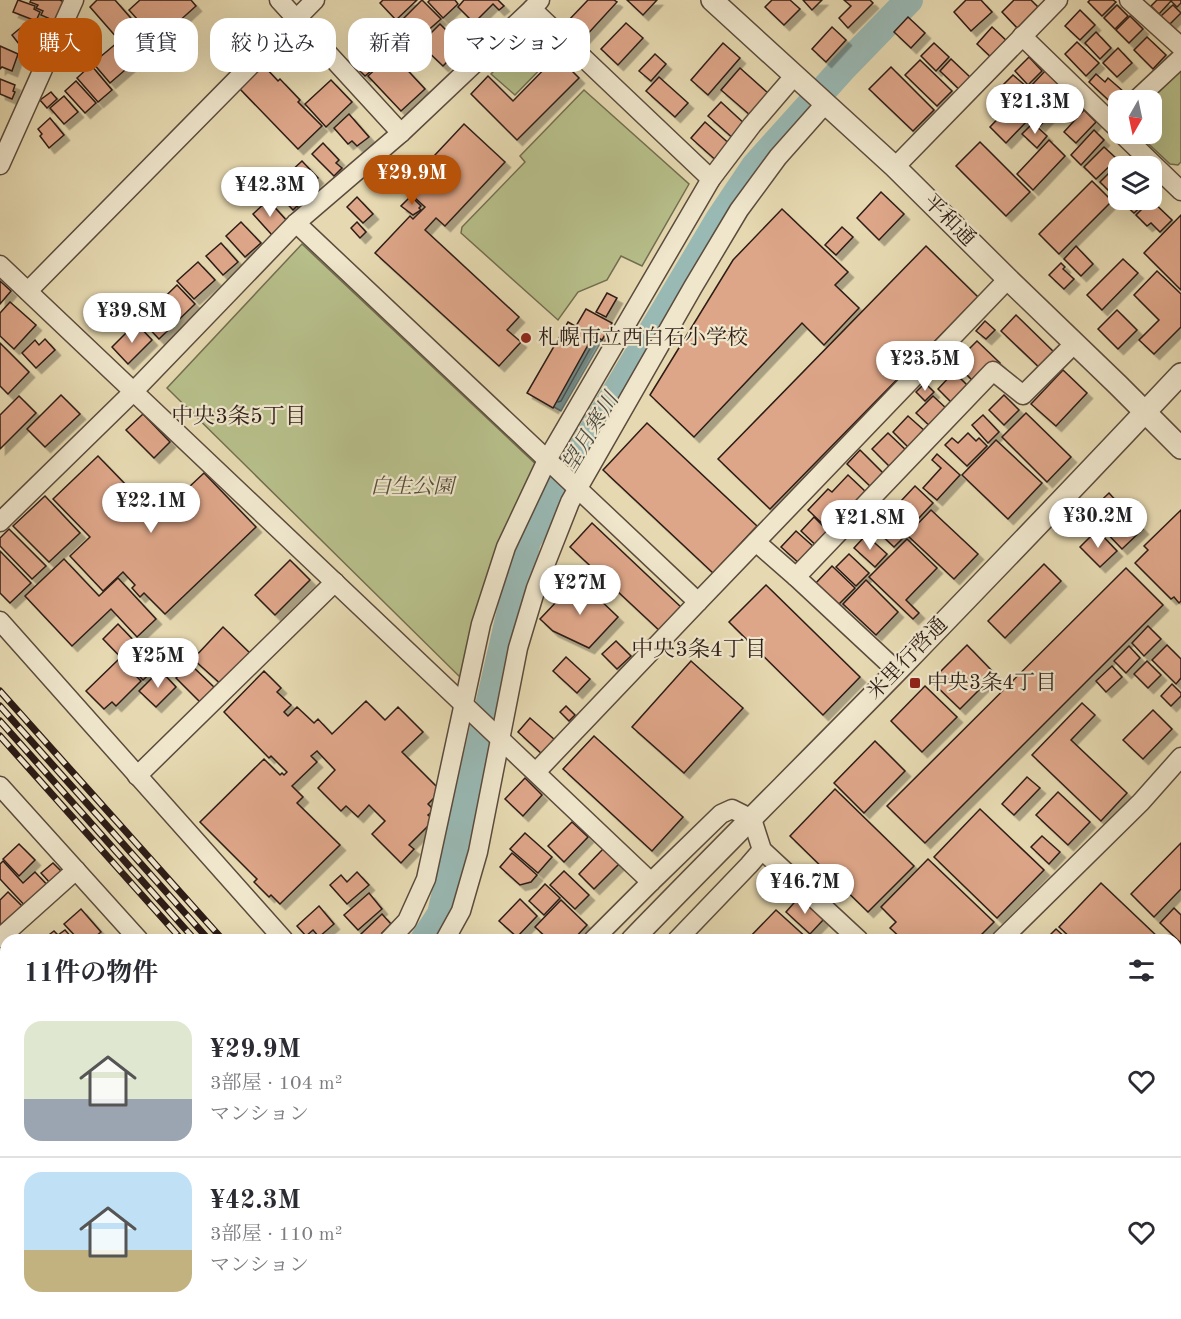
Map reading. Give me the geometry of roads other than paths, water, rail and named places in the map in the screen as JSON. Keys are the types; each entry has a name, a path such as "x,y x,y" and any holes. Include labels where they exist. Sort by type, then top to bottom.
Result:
{"street":[{"path":"0,165 74,0"},
{"path":"279,0 296,18 315,0"},
{"name":"平和通","path":"712,0 895,167 1181,448"},
{"path":"1130,0 1181,46"},
{"path":"895,167 1053,2"},
{"path":"0,522 133,392 296,223 401,133 536,5 711,179"},
{"path":"1022,36 1108,117"},
{"path":"1147,90 1181,58"},
{"path":"336,62 401,133"},
{"path":"28,291 243,72"},
{"path":"395,934 407,921 426,879 468,707 481,624 506,547 550,463 711,179 752,125 798,78"},
{"path":"448,934 461,911 478,852 495,733 521,638 536,588 570,502 574,486 739,210 823,101"},
{"path":"1136,144 1179,187"},
{"path":"296,223 698,602"},
{"path":"0,265 651,882"},
{"path":"536,772 1008,279"},
{"path":"796,577 993,371 1023,395 1074,344"},
{"name":"米里行啓通","path":"638,934 717,851 752,819 897,671 1181,374"},
{"path":"756,542 897,671"},
{"path":"137,776 335,582"},
{"path":"0,621 279,934"},
{"path":"1007,934 1141,802 1181,757"},
{"path":"0,786 134,934"},
{"path":"599,934 721,814 732,809 752,819 762,850 853,934"},
{"path":"683,934 762,850"},
{"path":"4,934 76,870"}],"water":[{"path":"576,326 602,340 561,411 536,397"}],"waterway":[{"name":"望月寒川","path":"428,934 441,914 527,541 720,218 755,166 844,67 909,0"}],"railway":[{"path":"0,691 218,934"},
{"path":"0,706 204,934"},
{"path":"0,721 190,934"},
{"path":"0,736 177,934"}],"place":[{"name":"札幌市立西白石小学校","path":"526,338"},
{"name":"中央3条4丁目","path":"915,683"}],"district":[{"name":"中央3条5丁目","path":"239,417"},
{"name":"中央3条4丁目","path":"699,650"}],"park label":[{"name":"白生公園","path":"412,487"}]}
